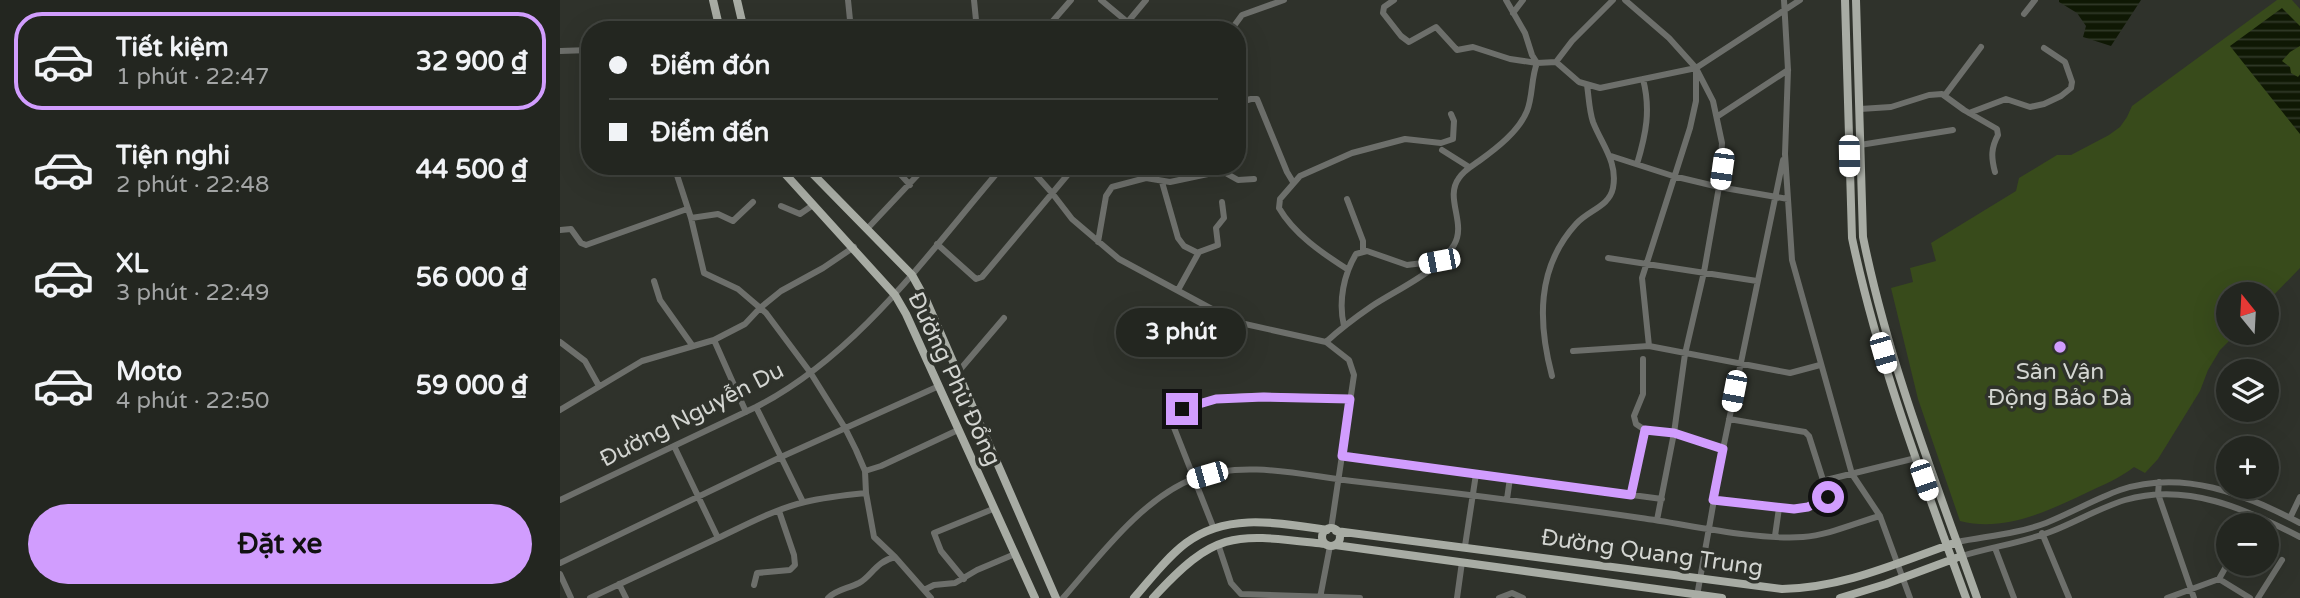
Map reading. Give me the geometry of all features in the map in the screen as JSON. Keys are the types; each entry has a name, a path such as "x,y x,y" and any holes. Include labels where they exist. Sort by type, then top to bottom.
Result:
{"main road":[{"path":"713,0 718,21"},
{"path":"737,0 742,21"},
{"path":"1845,0 1852,238 1860,277 1892,383 1966,598"},
{"path":"1856,0 1863,237 1905,392 1977,598"},
{"name":"Đường Phù Đổng","path":"786,175 895,295 1035,598"},
{"name":"Đường Phù Đổng","path":"814,175 912,275 927,302 1056,598"},
{"name":"Đường Quang Trung","path":"1134,598 1186,543 1214,529 1249,522 1331,530 1782,589 1839,583 1957,542"},
{"path":"1331,530 1339,538 1330,545 1322,536 1331,530"},
{"name":"Đường Quang Trung","path":"1153,598 1186,564 1218,544 1250,536 1722,598"},
{"path":"1840,598 1962,556"}],"street":[{"path":"848,0 850,21"},
{"path":"974,0 976,21"},
{"path":"1053,21 1071,0"},
{"path":"1101,0 1127,21"},
{"path":"1129,21 1146,0"},
{"path":"1237,21 1241,15 1270,2 1284,0"},
{"path":"1394,0 1384,7 1383,13 1409,42 1437,27 1457,50 1473,47 1510,60 1556,62 1579,82 1608,88 1696,68 1800,0"},
{"path":"1326,342 1344,326 1434,267 1454,246 1458,236 1453,193 1455,183 1469,167 1514,130 1527,111 1537,63 1525,33 1506,0"},
{"path":"1513,12 1523,0"},
{"path":"1556,62 1572,41 1613,0"},
{"path":"1625,0 1669,38 1696,68 1718,116 1723,156 1657,520"},
{"path":"1784,0 1788,70 1785,154 1792,260 1852,474 1880,516 1910,598"},
{"path":"2024,14 2035,0"},
{"path":"1945,95 1981,47"},
{"path":"1969,113 2006,99 2034,106 2056,100 2067,92 2072,82 2066,64 2044,48"},
{"path":"560,51 581,50"},
{"path":"1649,346 1642,282 1645,263 1694,113 1696,68"},
{"path":"1718,116 1788,70"},
{"path":"1637,164 1648,121 1648,102 1643,79"},
{"path":"1552,376 1542,329 1543,289 1561,246 1575,224 1606,203 1612,192 1614,179 1611,156 1592,118 1587,85"},
{"path":"1860,109 1891,107 1929,95 1945,95 1997,129 1998,135 1993,143 1992,154 1995,172"},
{"path":"1246,100 1257,99 1293,182"},
{"path":"1347,269 1311,243 1282,214 1279,203 1293,182 1300,176 1352,153 1395,141 1409,139 1441,144 1450,141 1455,137 1451,114"},
{"path":"1860,145 1953,130"},
{"path":"1442,150 1469,167"},
{"path":"1697,596 1723,449 1785,154"},
{"path":"1611,156 1673,176 1788,199"},
{"path":"677,175 691,218 704,273 738,289 760,308 810,372 845,428 865,471 874,537 895,556 931,598"},
{"path":"901,175 910,185"},
{"path":"867,229 918,175"},
{"name":"Đường Nguyễn Du","path":"560,500 756,407 810,372 844,345 895,295 995,175"},
{"path":"1036,175 1072,219 1119,259 1236,322 1326,342 1345,356 1352,365 1354,375 1331,530"},
{"path":"937,244 976,279 982,278 1067,175"},
{"path":"1098,242 1106,196 1112,187 1146,178 1162,182 1200,175"},
{"path":"1229,175 1238,180 1254,179"},
{"path":"1162,182 1178,239 1184,246 1198,253"},
{"path":"1347,199 1363,241 1363,251"},
{"path":"691,218 718,214 733,220 753,202"},
{"path":"1178,290 1187,278 1198,253 1217,245 1216,228 1224,218 1222,202"},
{"path":"781,206 800,214 813,205"},
{"path":"560,230 571,229 586,246 687,209"},
{"path":"560,410 642,361 714,340 745,324 781,291 854,247"},
{"path":"1344,326 1342,305 1347,269 1356,254 1367,251 1407,265 1439,261"},
{"path":"1608,258 1757,281"},
{"path":"654,281 660,300 692,345"},
{"path":"958,372 1004,318"},
{"path":"714,340 746,412"},
{"path":"560,342 585,361 599,386"},
{"path":"1573,351 1649,346 1790,373 1820,365"},
{"path":"1643,359 1643,394 1634,416 1636,424 1645,430 1674,433 1723,449"},
{"path":"560,563 781,457 939,386"},
{"path":"1214,529 1171,419 1174,412 1216,399 1350,399"},
{"path":"756,407 803,502"},
{"path":"1729,419 1805,432 1809,436 1831,505"},
{"path":"865,471 958,430"},
{"path":"1631,495 1645,430"},
{"path":"674,446 718,538"},
{"path":"1342,456 1662,499"},
{"path":"1822,481 1916,458"},
{"path":"1063,598 1149,506 1193,479 1235,469 1277,471 1473,494 1775,536 1813,536 1880,516"},
{"path":"1465,547 1476,474"},
{"path":"1507,499 1510,478"},
{"path":"1957,542 2011,534 2122,490 2159,482 2185,482 2225,490 2300,523"},
{"path":"2159,482 2158,494 2194,598"},
{"path":"590,598 779,511 803,502 866,493"},
{"path":"1962,556 2043,534 2125,500 2158,494 2186,495 2222,502 2300,537"},
{"path":"1713,500 1779,508 1808,507 1828,497"},
{"path":"2290,518 2300,497"},
{"path":"1775,536 1779,508"},
{"path":"964,579 941,551 934,533 993,509"},
{"path":"754,584 757,573 790,570 794,565 794,555 779,511"},
{"path":"2039,525 2069,598"},
{"path":"1218,544 1231,583 1241,594 1360,598"},
{"path":"1321,597 1330,545"},
{"path":"1996,548 2014,598"},
{"path":"924,590 933,585 955,583 977,570 1015,554"},
{"path":"828,598 837,590 859,583 874,568 895,556"},
{"path":"2259,598 2282,560"},
{"path":"1457,598 1462,562"},
{"path":"560,574 571,598"},
{"path":"2167,598 2221,576"},
{"path":"2219,579 2250,598"},
{"path":"619,584 626,598"},
{"path":"1499,598 1512,593 1523,598"}],"green space":[{"path":"2277,0 2292,0 2300,9 2300,268 2279,290 2279,282 2216,282 2216,345 2225,345 2158,459 2145,473 2134,467 2056,507 2009,522 1976,524 1960,521 1918,399 1891,288 1913,282 1910,268 1936,261 1931,243 2016,191 2019,178 2057,155 2071,155 2109,135 2120,127 2132,106"}],"shaded area":[{"path":"2059,0 2141,0 2111,46 2083,37 2086,26 2077,13"},
{"path":"2282,8 2300,26 2300,46 2282,61 2290,67 2291,73 2298,77 2300,74 2300,134 2230,46"}],"place":[{"name":"Sân Vận Động Bảo Đà","path":"2060,347"}],"route":[{"path":"1182,409 1216,399 1350,399 1342,456 1631,495 1645,430 1674,433 1723,449 1713,500 1800,509 1828,497"}]}
